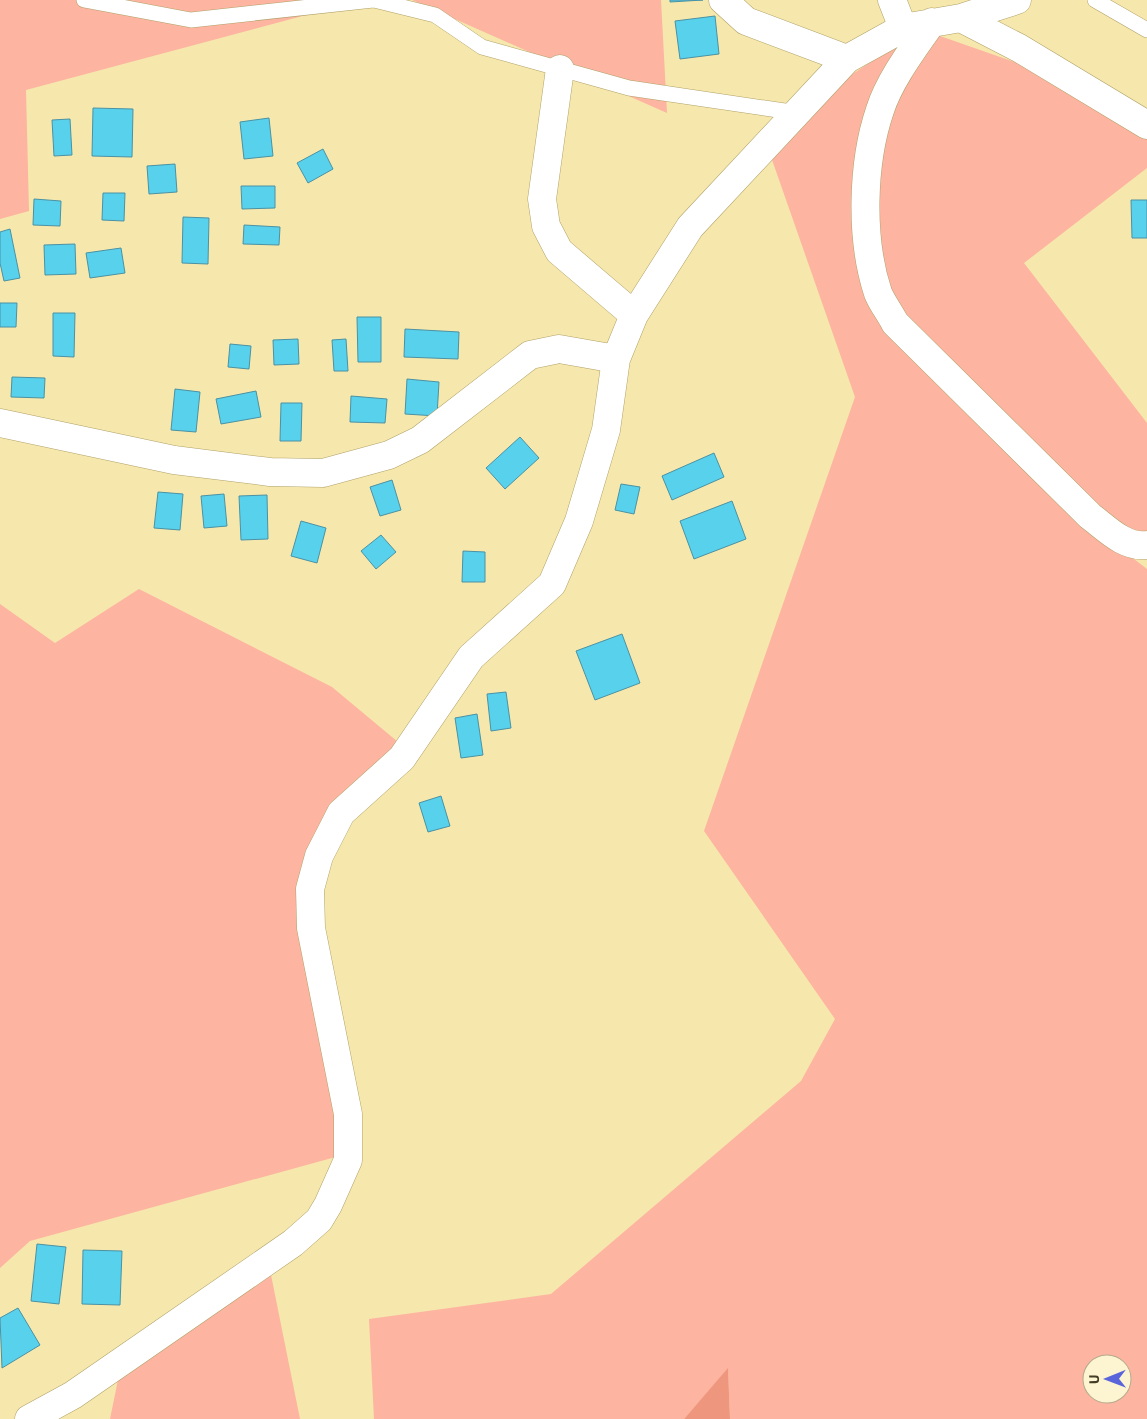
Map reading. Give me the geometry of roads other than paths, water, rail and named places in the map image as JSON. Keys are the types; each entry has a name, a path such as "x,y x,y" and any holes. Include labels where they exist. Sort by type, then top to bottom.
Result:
{"street":[{"path":"723,0 746,20 847,59"},
{"path":"892,0 903,28"},
{"path":"29,1419 74,1394 293,1243 319,1220 328,1205 348,1160 350,1140 348,1114 311,928 310,889 318,856 341,813 402,758 471,657 552,584 579,521 606,430 616,359 634,316 690,227 847,59 903,28 961,18 1017,0"},
{"path":"961,18 1019,48 1147,125"},
{"path":"932,22 905,60 880,109 868,167 866,242 879,294 895,323 1090,516 1122,540 1136,547 1147,545"},
{"path":"560,69 542,198 546,226 559,251 634,316"},
{"path":"0,424 174,460 270,472 323,473 389,455 420,440 530,355 558,349 616,359"}],"lane":[{"path":"84,0 190,20 374,0 435,15 482,47 629,88 798,113"},
{"path":"1095,0 1147,30"}]}
